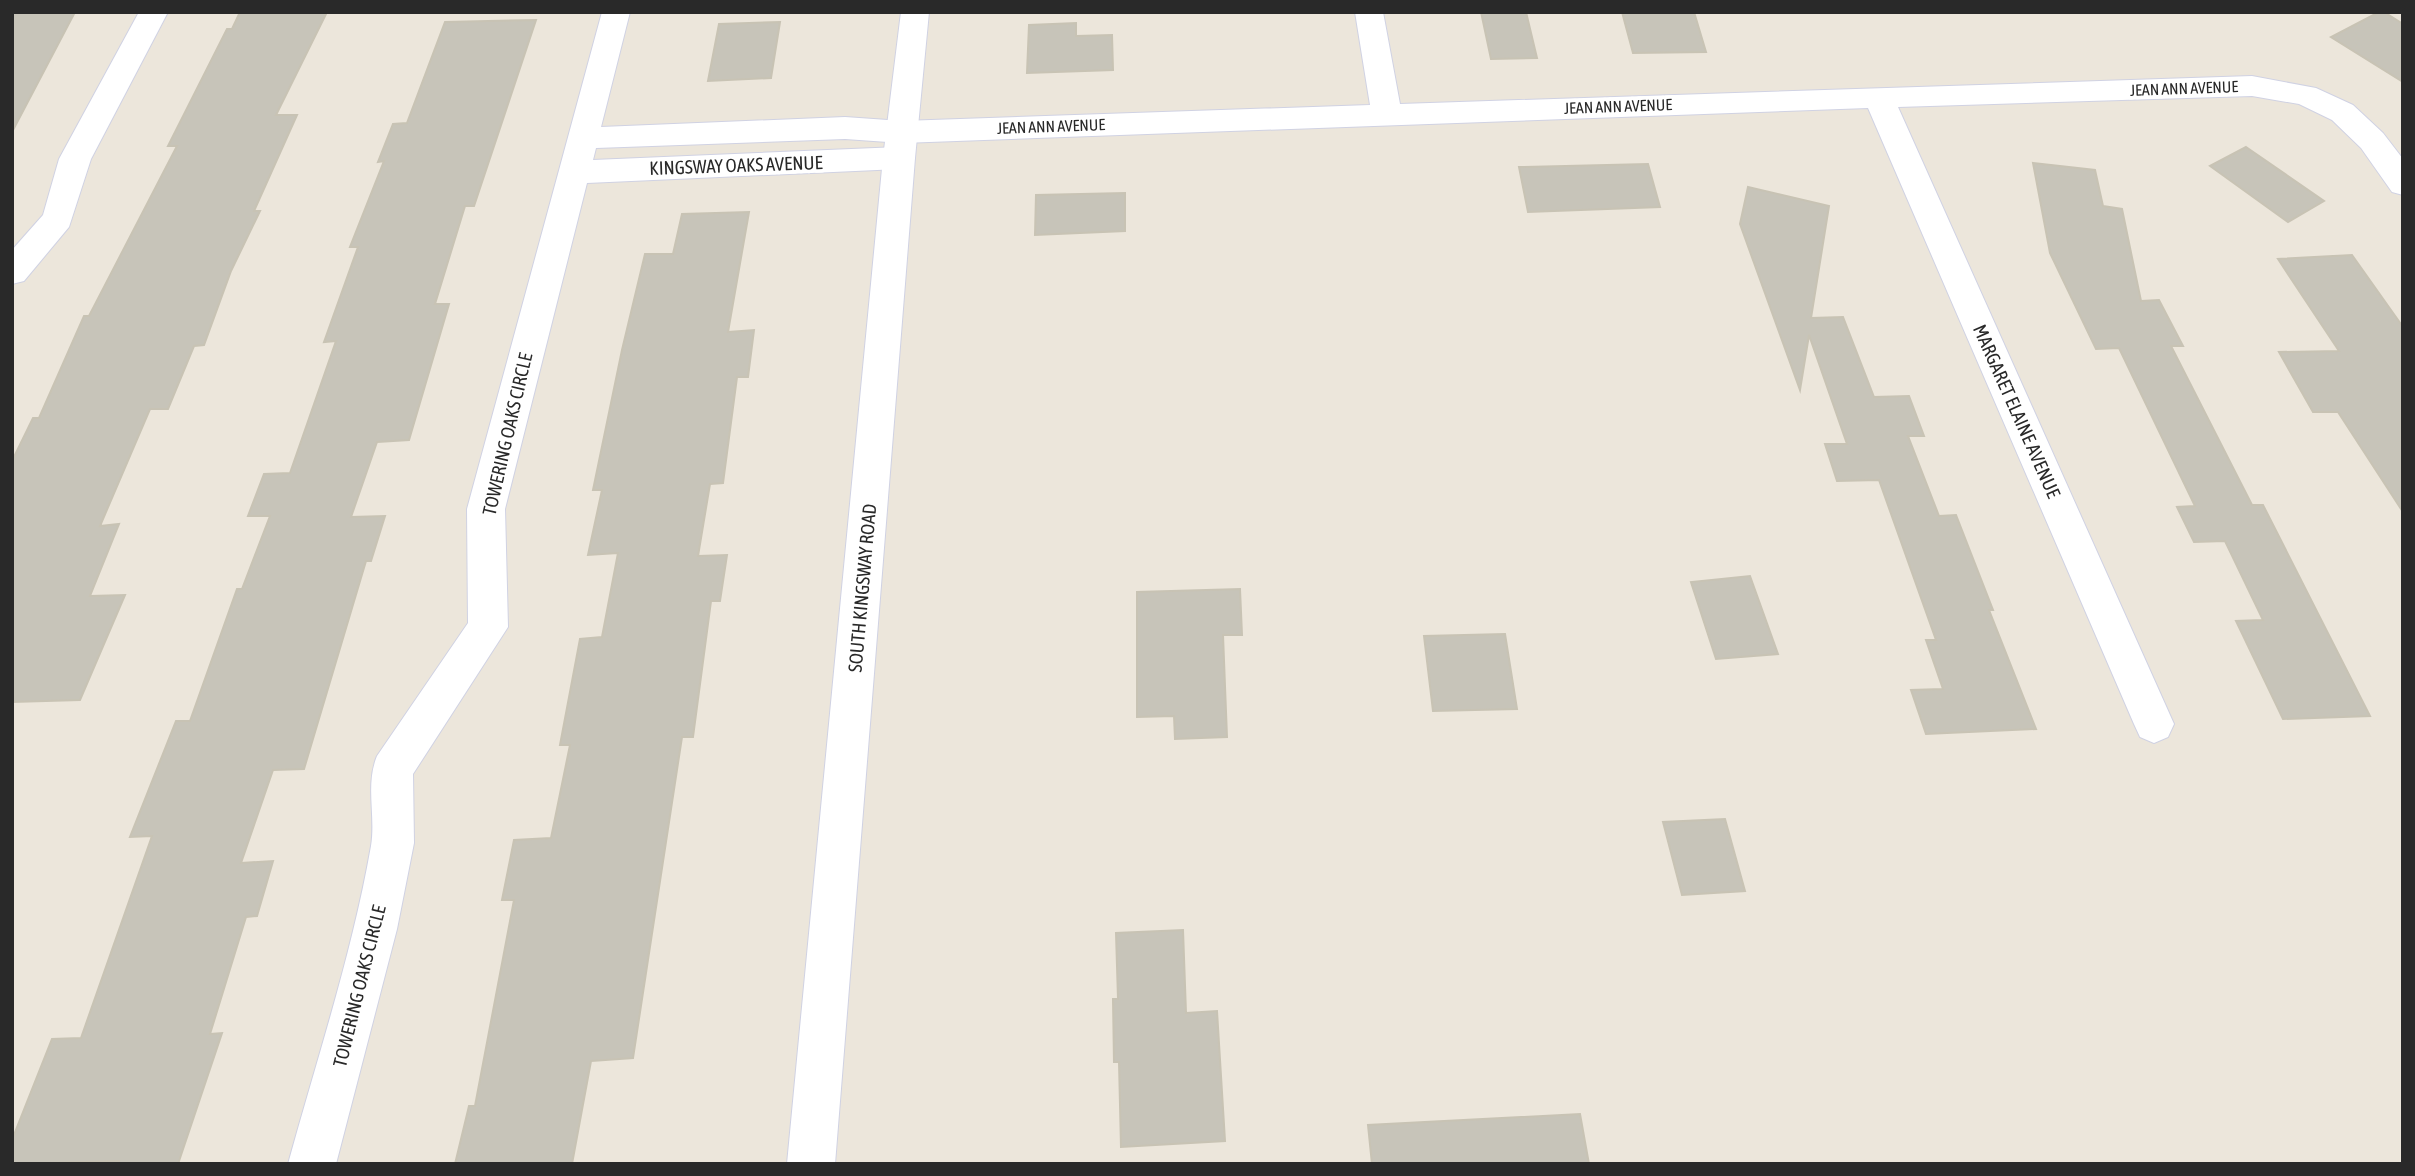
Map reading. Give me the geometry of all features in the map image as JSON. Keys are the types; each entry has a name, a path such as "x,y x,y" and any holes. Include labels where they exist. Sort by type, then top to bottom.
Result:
{"street":[{"path":"12,272 58,219 75,159 154,12"},
{"name":"TOWERING OAKS CIRCLE","path":"312,1164 378,917 393,843 393,770 488,627 486,509 616,12"},
{"name":"SOUTH KINGSWAY ROAD","path":"811,1164 900,145 915,12"},
{"path":"1369,12 1387,114"},
{"name":"JEAN ANN AVENUE","path":"900,145 1387,114 2252,86 2294,91 2331,105 2357,121 2376,143 2403,184"},
{"name":"MARGARET ELAINE AVENUE","path":"1879,97 2154,724"},
{"name":"KINGSWAY OAKS AVENUE","path":"578,155 900,145"}],"building":[{"path":"12,12 75,12 12,132"},
{"path":"240,12 327,12 276,115 297,115 254,211 260,211 231,271 204,345 194,346 168,409 150,409 100,526 119,524 90,596 125,595 80,700 12,702 12,461 33,418 39,418 84,316 89,316 177,146 168,146 227,29 232,29"},
{"path":"1481,12 1526,12 1537,58 1491,59"},
{"path":"1622,12 1694,12 1706,52 1633,53"},
{"path":"2379,12 2384,12 2403,24 2403,82 2331,37"},
{"path":"536,20 474,206 465,206 435,304 449,304 409,440 377,442 351,517 385,516 371,561 366,561 304,769 273,770 241,863 273,861 257,916 246,917 210,1034 222,1033 178,1164 118,1164 119,1161 12,1164 12,1140 52,1039 81,1038 152,836 130,837 176,721 190,721 237,589 242,589 270,516 248,516 264,474 290,473 336,341 324,342 358,247 350,247 384,161 378,162 393,124 407,123 445,22"},
{"path":"780,22 771,78 708,81 719,24"},
{"path":"1076,23 1076,36 1112,35 1113,70 1027,73 1029,25"},
{"path":"2246,147 2324,201 2288,222 2210,166"},
{"path":"2033,163 2095,170 2103,206 2122,209 2141,301 2159,300 2183,346 2171,346 2252,505 2263,505 2370,716 2283,719 2236,621 2263,620 2225,541 2194,542 2177,507 2195,506 2119,348 2096,349 2050,253"},
{"path":"1648,164 1660,207 1528,212 1519,167"},
{"path":"1748,187 1829,206 1811,318 1843,317 1874,397 1909,396 1924,436 1908,436 1939,516 1956,515 1993,610 1989,610 2036,729 1926,734 1911,690 1943,689 1926,640 1936,640 1879,480 1837,481 1825,444 1847,444 1809,335 1800,390 1740,224"},
{"path":"1125,193 1125,231 1035,235 1036,195"},
{"path":"749,212 728,332 754,330 748,377 737,377 723,483 710,484 698,556 727,555 720,601 711,601 693,737 682,737 633,1058 591,1061 572,1164 455,1164 469,1106 475,1106 514,900 502,900 514,840 551,838 570,745 560,745 580,639 602,637 618,553 588,555 602,490 593,490 645,254 673,254 682,214"},
{"path":"2352,255 2403,327 2403,512 2338,412 2313,412 2279,352 2339,351 2278,259"},
{"path":"1750,576 1778,654 1716,659 1691,582"},
{"path":"1240,589 1242,635 1223,635 1227,737 1175,739 1174,716 1137,717 1137,592"},
{"path":"1505,634 1517,709 1433,711 1424,636"},
{"path":"1725,819 1745,891 1682,895 1663,822"},
{"path":"1183,930 1186,1013 1217,1011 1225,1141 1121,1147 1119,1062 1114,1062 1113,999 1118,999 1116,933"},
{"path":"1580,1114 1589,1164 1372,1164 1368,1125"}]}
